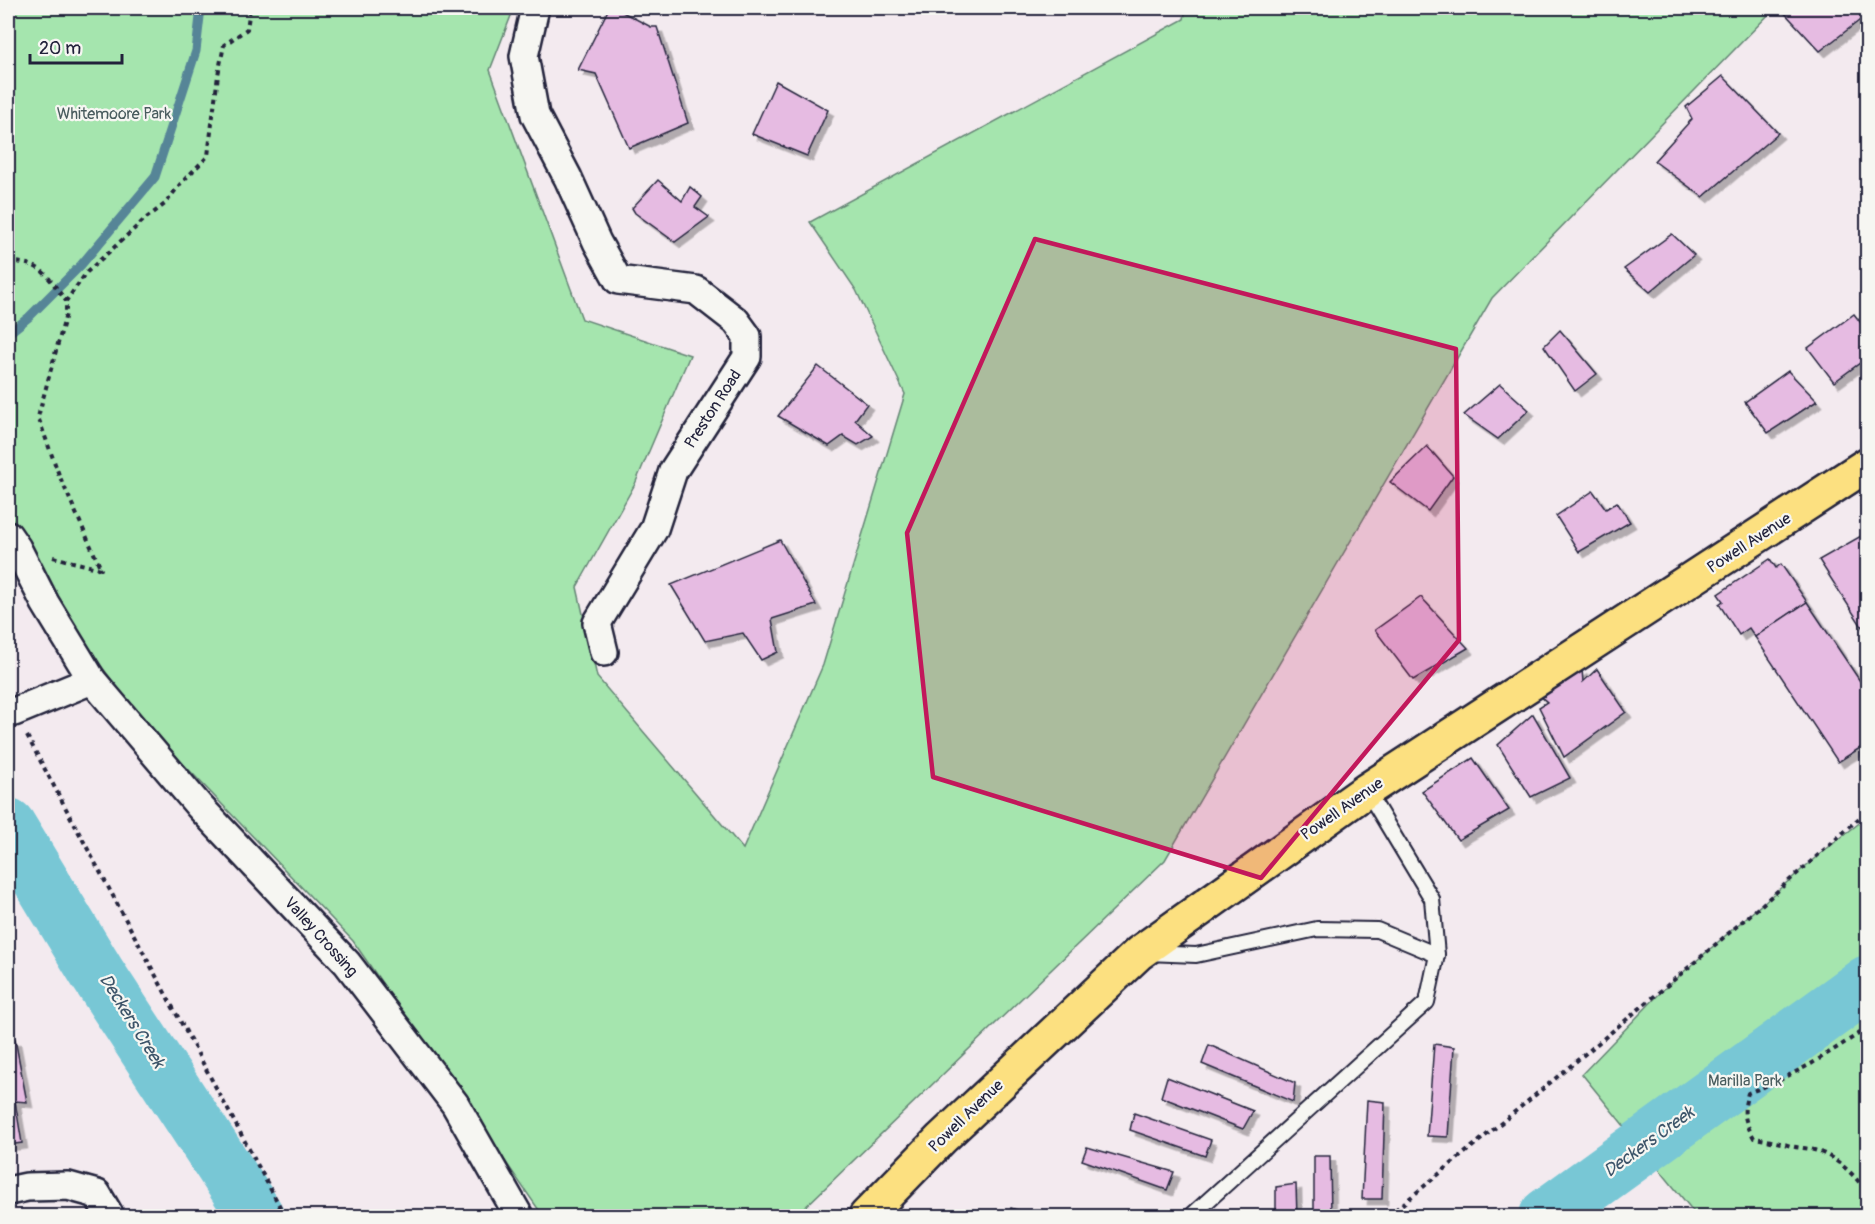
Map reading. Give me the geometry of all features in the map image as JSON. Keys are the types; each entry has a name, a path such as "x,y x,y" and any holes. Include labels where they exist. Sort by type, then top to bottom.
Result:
{"main road":[{"name":"Powell Avenue","path":"866,1216 941,1139 1139,953 1367,790 1868,464"}],"street":[{"name":"Preston Road","path":"535,8 524,56 535,115 568,178 597,243 618,280 696,290 736,321 747,336 747,357 673,471 654,529 597,623 604,652"},
{"name":"Valley Crossing","path":"12,542 45,603 92,680 199,806 347,963 455,1104 519,1216"},
{"path":"14,712 92,680"},
{"path":"8,1191 27,1187 68,1186 98,1194 110,1216"}],"lane":[{"path":"1191,1216 1427,1002 1437,955 1432,898 1367,790"},
{"path":"1139,953 1196,955 1317,929 1377,930 1437,955"}],"path":[{"path":"12,542 101,569 59,475 38,417 66,314 66,301 87,272 145,219 165,204 181,183 208,156 224,45 247,29 250,8"},
{"path":"8,261 39,267 66,301"},
{"path":"14,712 285,1216"},
{"path":"1388,1216 1665,988 1868,810"},
{"path":"1868,1028 1811,1064 1748,1093 1743,1109 1746,1124 1754,1138 1816,1151 1848,1171 1868,1194"}],"highlighted area":[{"path":"1035,239 1456,349 1459,640 1261,878 933,777 907,533"}],"green space":[{"name":"Whitemoore Park","path":"8,8 514,8 490,70 582,319 690,355 635,484 577,587 597,677 743,849 823,665 905,394 856,290 810,222 1184,19 1186,8 1775,8 1492,298 1165,860 796,1216 543,1216 353,941 146,725 8,543"},
{"name":"Marilla Park","path":"1867,817 1867,1216 1697,1216 1582,1074 1665,988 1815,858"}],"building":[{"path":"609,8 615,8 651,27 657,27 688,123 629,148 596,74 578,70"},
{"path":"1780,8 1868,8 1868,14 1820,51"},
{"path":"1723,76 1778,133 1703,197 1654,161 1692,119 1686,107"},
{"path":"776,81 828,110 807,156 752,134"},
{"path":"658,180 682,201 690,187 702,197 695,207 709,217 675,242 635,213 632,208"},
{"path":"1672,234 1694,255 1650,292 1624,269"},
{"path":"1854,314 1868,332 1868,357 1834,382 1808,348"},
{"path":"1560,330 1597,374 1575,391 1544,346"},
{"path":"818,366 867,404 855,420 873,436 858,445 843,436 829,446 778,416"},
{"path":"1788,371 1817,401 1768,433 1745,402"},
{"path":"1500,384 1529,410 1498,439 1464,415"},
{"path":"1427,446 1453,476 1428,511 1390,482"},
{"path":"1593,491 1606,509 1617,502 1630,522 1579,552 1556,516"},
{"path":"1868,532 1868,636 1819,560"},
{"path":"780,540 816,605 772,619 778,652 761,660 743,633 705,641 671,585"},
{"path":"1770,559 1776,568 1781,564 1807,602 1755,637 1749,628 1739,635 1719,604 1723,601 1718,594"},
{"path":"1421,597 1468,648 1413,680 1375,630"},
{"path":"1807,602 1868,693 1868,743 1838,762 1755,637"},
{"path":"1582,669 1583,682 1597,669 1626,712 1564,757 1539,707 1547,702 1539,695"},
{"path":"1533,714 1570,778 1531,797 1498,745"},
{"path":"1473,758 1509,810 1458,840 1422,791"},
{"path":"15,1039 27,1102 15,1101 22,1143 8,1145 8,1040"},
{"path":"1434,1044 1454,1047 1448,1137 1427,1136"},
{"path":"1209,1045 1295,1083 1293,1102 1202,1064"},
{"path":"1167,1077 1253,1111 1243,1129 1161,1097"},
{"path":"1367,1100 1385,1102 1382,1199 1362,1199"},
{"path":"1134,1113 1211,1140 1205,1156 1130,1130"},
{"path":"1087,1147 1174,1172 1167,1190 1082,1160"},
{"path":"1314,1156 1330,1156 1331,1216 1314,1216"},
{"path":"1296,1184 1297,1216 1276,1216 1276,1187"},
{"path":"1011,1208 1035,1216 1008,1216"},
{"path":"1227,1212 1247,1212 1247,1216 1227,1216"}],"waterway":[{"path":"8,334 29,317 81,265 155,177 196,51 201,8"},
{"name":"Deckers Creek","path":"8,826 97,973 256,1216"},
{"name":"Deckers Creek","path":"1547,1216 1868,983"}]}
